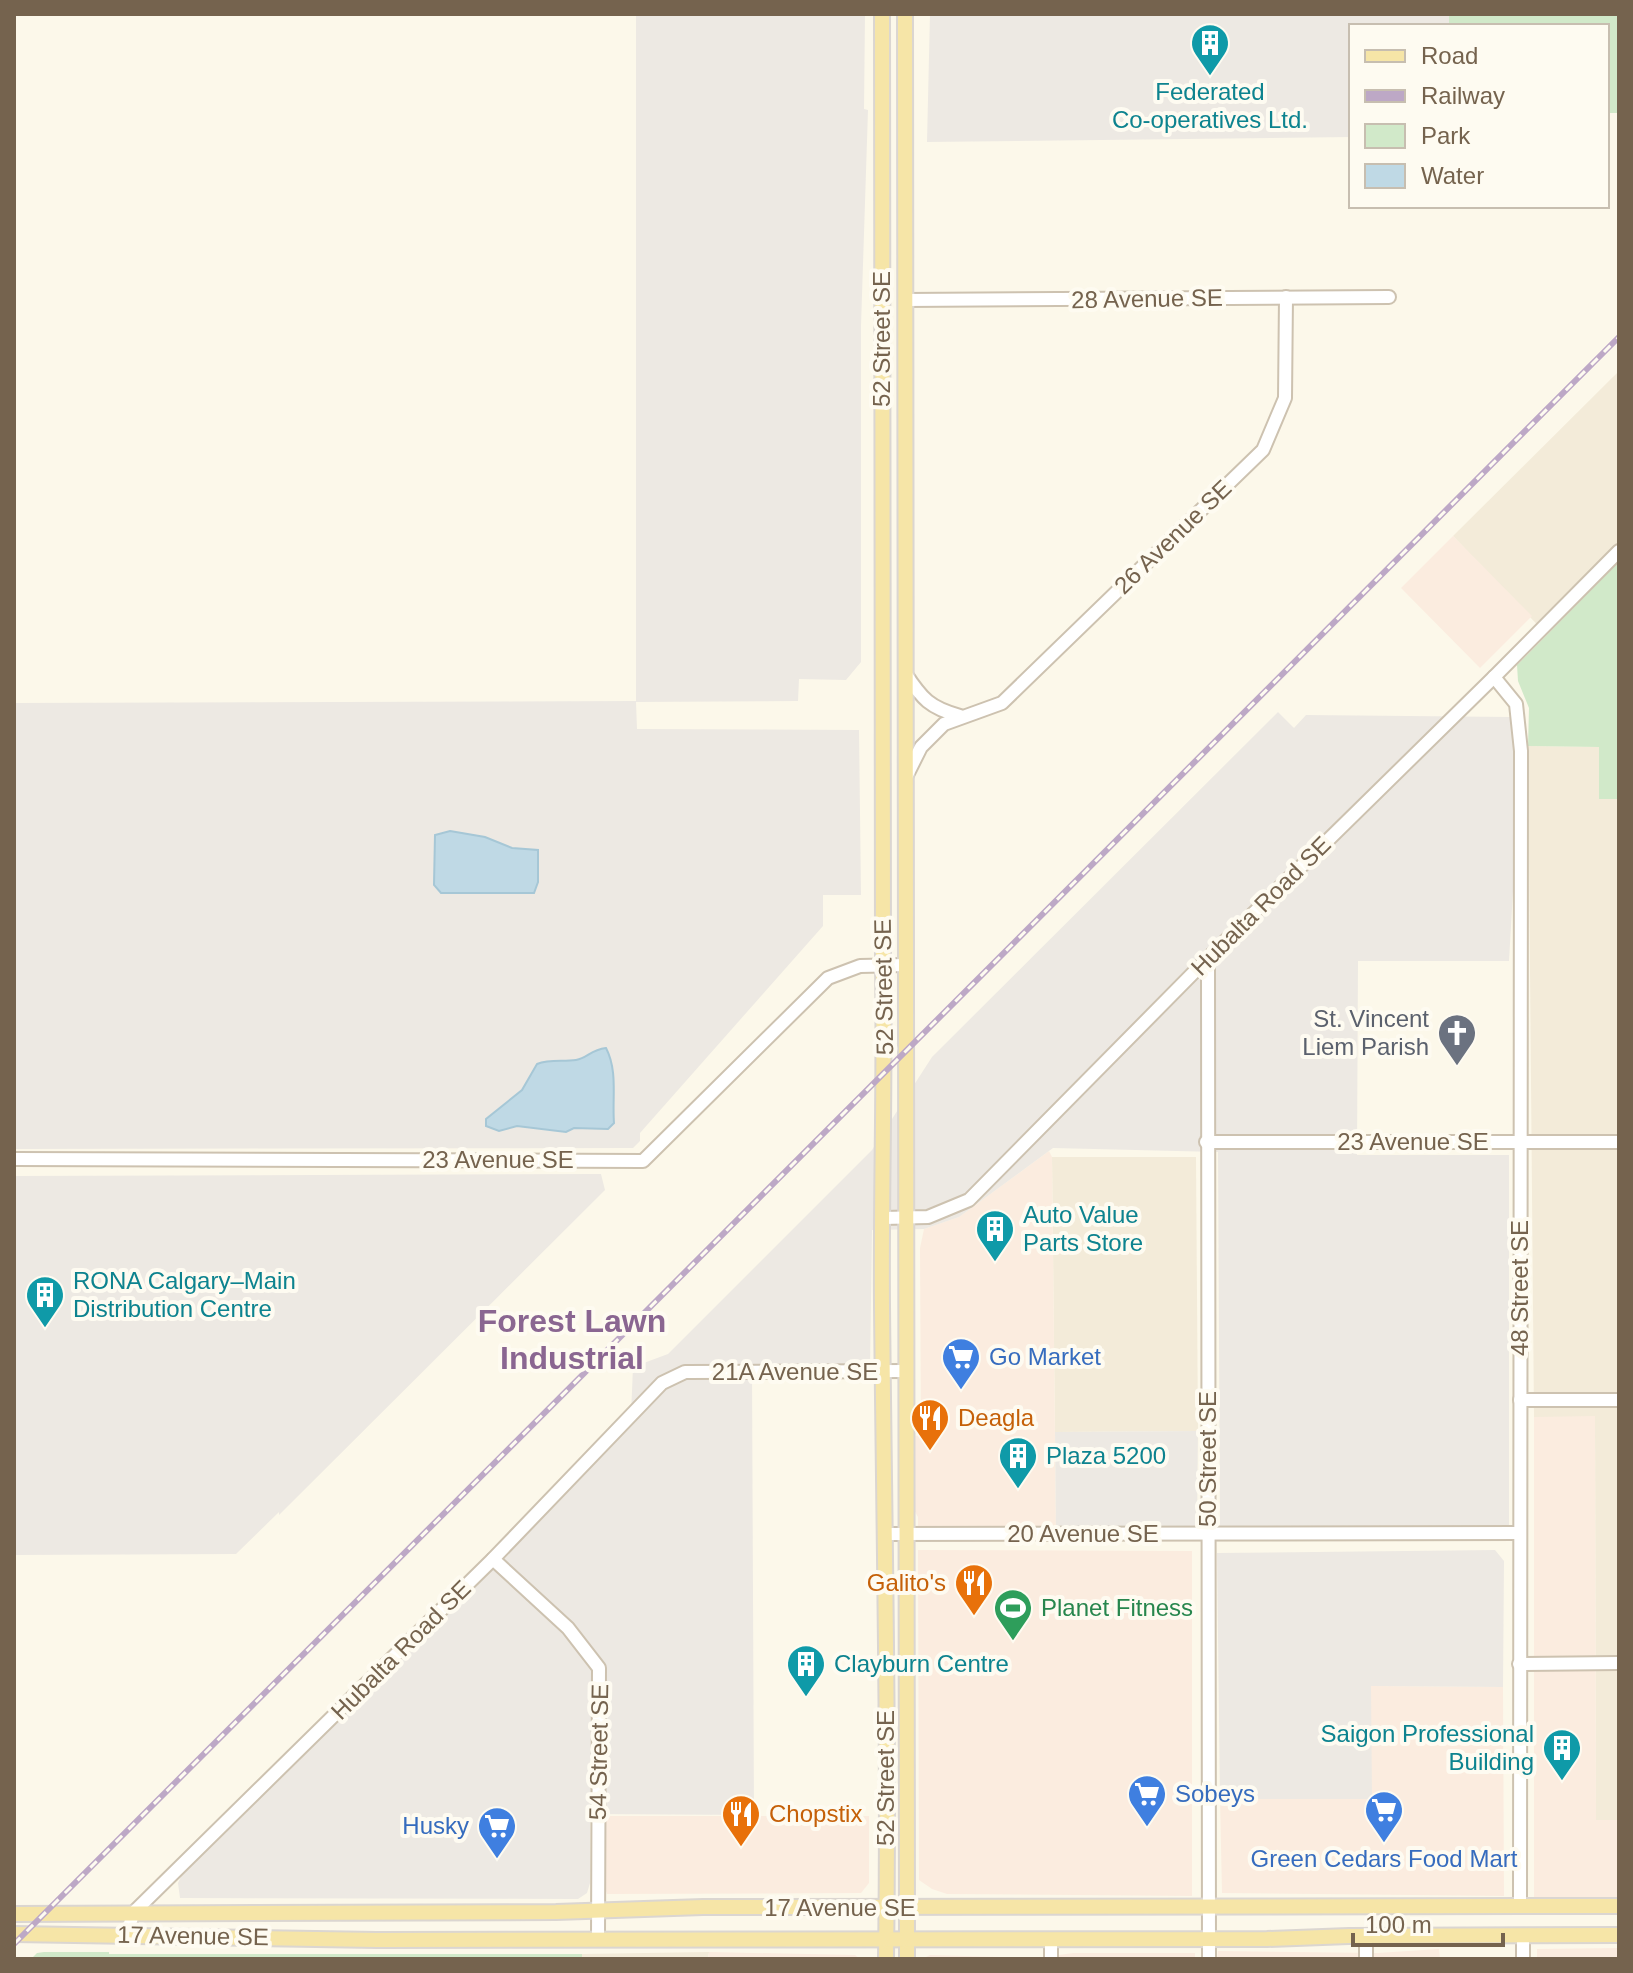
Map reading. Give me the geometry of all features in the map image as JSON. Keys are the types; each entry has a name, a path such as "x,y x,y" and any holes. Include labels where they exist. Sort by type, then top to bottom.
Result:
{"main road":[{"name":"52 Street SE","path":"882,14 885,1072 882,1372 886,1534 886,1959"},
{"name":"52 Street SE","path":"905,14 907,1959"},
{"name":"17 Avenue SE","path":"14,1914 598,1911 703,1907 1619,1906"},
{"name":"17 Avenue SE","path":"14,1934 350,1940 1051,1940 1619,1935"}],"street":[{"name":"26 Avenue SE","path":"905,778 921,747 944,724 1002,703 1263,450 1285,398 1286,297"},
{"name":"28 Avenue SE","path":"905,300 1389,297"},
{"name":"Hubalta Road SE","path":"883,1218 928,1217 969,1200 1619,551"},
{"path":"905,672 921,697 934,708 960,716"},
{"name":"48 Street SE","path":"1494,677 1516,704 1519,723 1520,1907"},
{"name":"50 Street SE","path":"1208,958 1209,1959"},
{"name":"23 Avenue SE","path":"14,1159 643,1161 828,978 860,966 905,965"},
{"name":"23 Avenue SE","path":"1206,1142 1619,1142"},
{"name":"21A Avenue SE","path":"685,1372 905,1371"},
{"name":"Hubalta Road SE","path":"126,1935 134,1912 493,1559 662,1383 685,1372"},
{"path":"1520,1400 1619,1400"},
{"name":"20 Avenue SE","path":"886,1534 1520,1533"},
{"name":"54 Street SE","path":"493,1559 568,1628 599,1668 598,1940"},
{"path":"1519,1664 1619,1663"},
{"path":"1366,1935 1366,1959"},
{"path":"1523,1935 1523,1959"},
{"path":"1051,1940 1051,1959"}],"shaded area":[{"path":"636,14 865,14 864,109 868,110 861,326 861,662 846,680 799,679 798,701 636,702 637,729 859,730 861,895 823,895 823,926 640,1133 640,1141 633,1148 14,1149 14,703 636,701"},
{"name":"Federated Co-operatives Ltd.","path":"930,14 1449,14 1449,24 1349,24 1349,137 927,142"},
{"path":"1619,371 1619,562 1547,635 1453,536"},
{"path":"1453,536 1532,616 1480,668 1401,588"},
{"path":"1278,712 1294,728 1306,715 1511,717 1521,751 1509,961 1358,961 1357,1155 1509,1155 1509,1526 1220,1527 1218,1152 1053,1148 959,1217 924,1229 872,1230 870,1368 752,1372 754,1815 590,1814 590,1883 587,1893 578,1899 180,1898 178,1883 190,1857 631,1415 633,1367 668,1354 872,1150 932,1057"},
{"path":"1528,746 1599,747 1599,798 1619,799 1619,1820 1596,1820 1595,1417 1534,1417"},
{"path":"1049,1151 1052,1157 1056,1534 918,1534 918,1517 914,1510 914,1436 921,1435 920,1248 924,1229 959,1217"},
{"path":"1052,1157 1196,1157 1198,1431 1055,1432"},
{"path":"601,1174 605,1190 279,1515 279,1512 236,1554 14,1555 14,1176"},
{"path":"1595,1416 1596,1820 1619,1820 1619,1898 1534,1897 1534,1417"},
{"path":"1198,1431 1197,1528 1056,1534 1055,1432"},
{"path":"918,1550 1192,1551 1192,1896 947,1894 919,1880"},
{"path":"1495,1550 1504,1561 1503,1687 1371,1686 1372,1799 1220,1799 1217,1553"},
{"path":"1371,1686 1503,1687 1504,1896 1222,1893 1220,1799 1371,1799"},
{"path":"605,1816 869,1816 869,1883 861,1893 607,1894"},
{"path":"1619,1948 1619,1959 1537,1959 1537,1949"},
{"path":"1439,1949 1440,1959 1217,1959 1218,1951 1378,1953"},
{"path":"709,1952 708,1959 582,1959 582,1954"},
{"path":"709,1952 855,1955 860,1959 708,1959"},
{"path":"1073,1953 1195,1953 1195,1959 922,1959 930,1955 1038,1958"}],"green space":[{"path":"1449,14 1619,14 1619,113 1609,113 1609,24 1449,24"},
{"path":"1619,562 1619,799 1599,799 1599,747 1528,746 1529,708 1518,681 1517,665"},
{"path":"37,1953 582,1954 582,1959 31,1959"}],"water":[{"path":"450,831 485,837 512,848 538,850 538,882 534,893 441,893 434,885 435,835"},
{"path":"606,1048 614,1085 614,1123 608,1129 574,1128 566,1132 517,1126 499,1131 486,1126 486,1119 522,1090 537,1064 576,1060"}],"railway":[{"path":"14,1944 1619,337"}],"place":[{"name":"Federated Co-operatives Ltd.","path":"1210,77"},
{"name":"St. Vincent Liem Parish","path":"1457,1067"},
{"name":"Auto Value Parts Store","path":"995,1263"},
{"name":"RONA Calgary–Main Distribution Centre","path":"45,1329"},
{"name":"Go Market","path":"961,1391"},
{"name":"Deagla","path":"930,1452"},
{"name":"Plaza 5200","path":"1018,1490"},
{"name":"Galito's","path":"974,1617"},
{"name":"Planet Fitness","path":"1013,1642"},
{"name":"Clayburn Centre","path":"806,1698"},
{"name":"Saigon Professional Building","path":"1562,1782"},
{"name":"Sobeys","path":"1147,1828"},
{"name":"Green Cedars Food Mart","path":"1384,1844"},
{"name":"Chopstix","path":"741,1848"},
{"name":"Husky","path":"497,1860"}],"district":[{"name":"Forest Lawn Industrial","path":"572,1340"}]}
